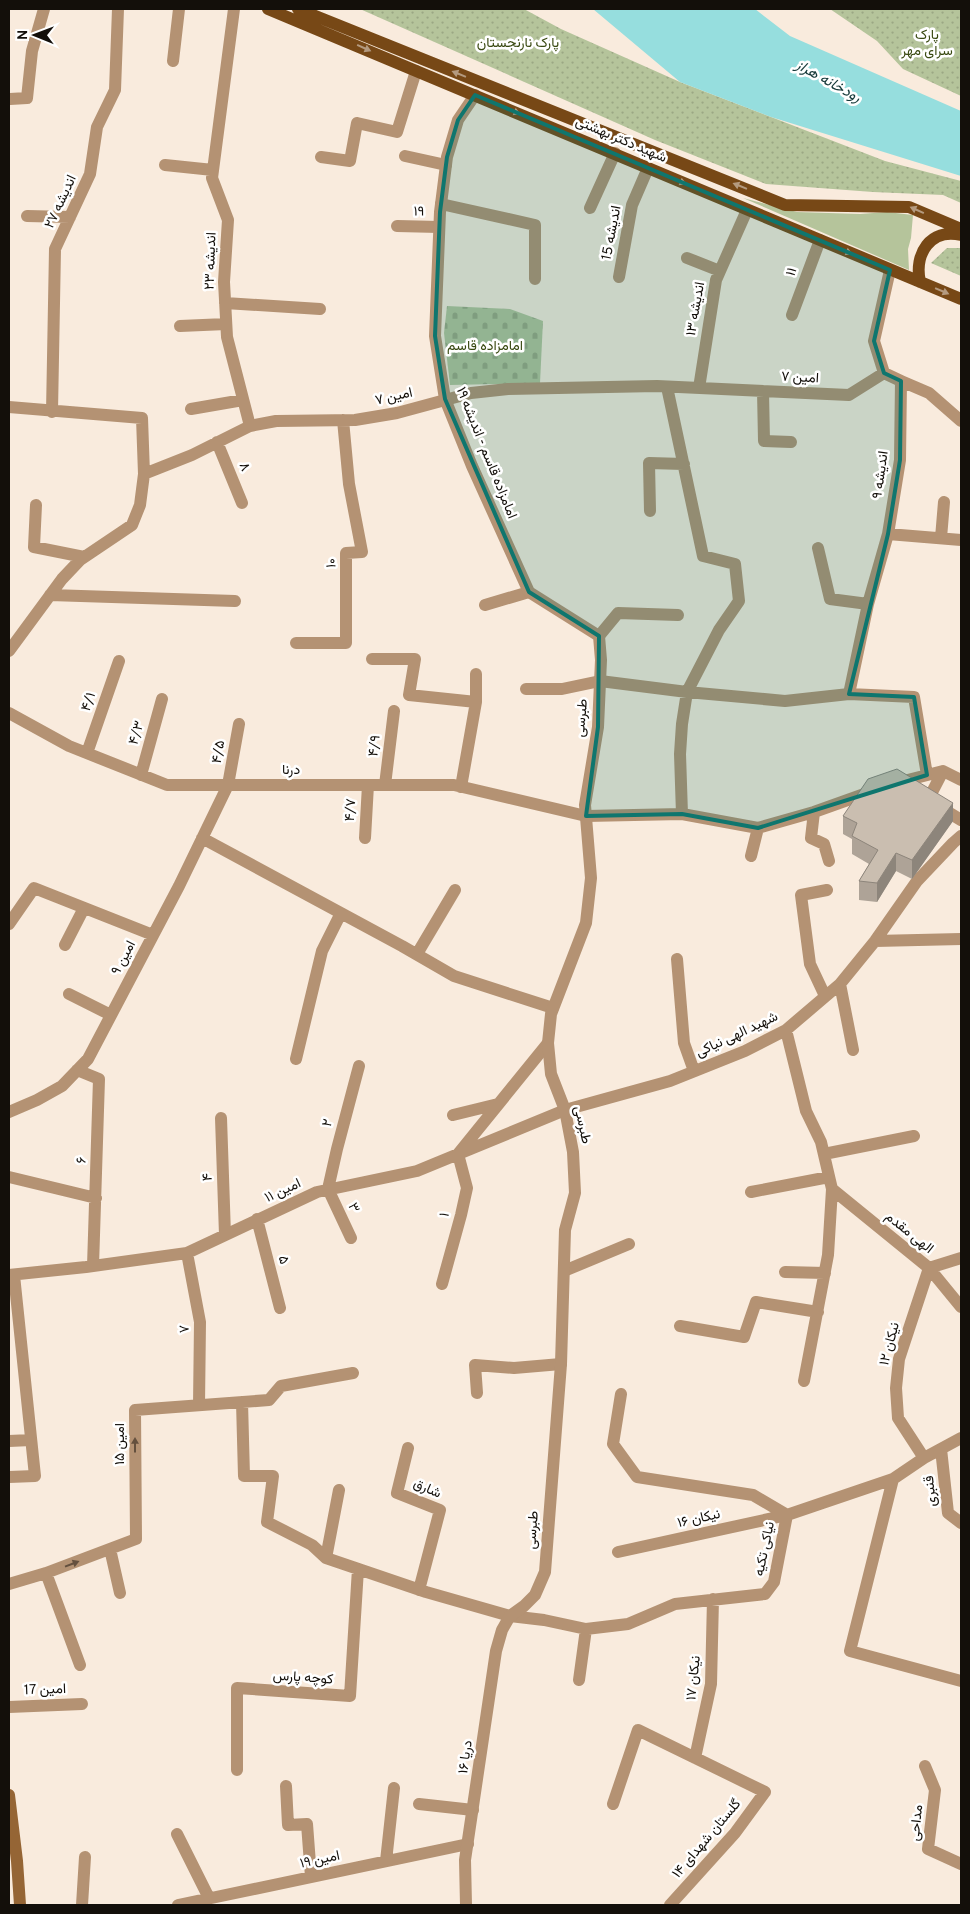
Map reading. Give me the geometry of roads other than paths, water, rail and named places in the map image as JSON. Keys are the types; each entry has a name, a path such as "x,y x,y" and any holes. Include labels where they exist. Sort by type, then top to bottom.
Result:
{"main road":[{"name":"شهید دکتر بهشتی","path":"268,9 961,299"},
{"name":"شهید دکتر بهشتی","path":"298,9 785,205 909,206 961,229"},
{"path":"920,282 918,271 919,259 924,249 932,240 942,235 961,234"},
{"path":"9,1797 20,1905"}],"street":[{"path":"10,99 27,98 32,51 44,9"},
{"name":"اندیشه ۲۷","path":"52,412 55,249 90,174 97,127 115,90 118,9"},
{"path":"173,61 179,9"},
{"name":"اندیشه ۲۳","path":"234,9 212,178 228,220 224,282 227,337 250,426"},
{"path":"321,157 350,161 356,123 397,132 416,71"},
{"name":"امامزاده قاسم - اندیشه ۱۹","path":"475,95 458,120 446,165 439,227 435,336 445,399 472,466 529,592"},
{"path":"590,208 615,153"},
{"path":"405,156 446,165"},
{"path":"165,165 213,170"},
{"name":"اندیشه 15","path":"618,277 632,205 648,168"},
{"path":"441,204 535,226 536,279"},
{"name":"اندیشه ۱۳","path":"698,388 716,280 746,210"},
{"path":"27,216 70,216"},
{"name":"۱۹","path":"397,226 439,227"},
{"name":"۱۱","path":"792,315 820,240"},
{"path":"687,258 720,271"},
{"path":"890,270 874,342 884,373 929,393 961,421"},
{"path":"225,303 320,309"},
{"path":"180,326 226,324"},
{"name":"امین ۷","path":"144,474 192,455 250,426 276,421 343,420 397,413 471,393 508,389 667,387 849,396 884,373"},
{"name":"اندیشه ۹","path":"849,694 868,604 888,534 900,460 901,381"},
{"path":"667,387 702,556 735,564 739,601 719,630 687,692 680,754 682,814"},
{"path":"762,391 764,441 791,442"},
{"path":"191,409 243,400"},
{"path":"9,407 142,418 144,474 140,505 132,525 84,557 62,579 10,647"},
{"name":"۱۰","path":"296,644 346,643 346,553 362,552 349,484 343,420"},
{"name":"۸","path":"217,442 242,504"},
{"path":"650,511 649,463 684,464"},
{"path":"941,538 944,502"},
{"path":"36,505 34,547 84,557"},
{"path":"888,534 961,540"},
{"path":"818,548 830,599 868,604"},
{"path":"485,604 529,592 599,636 618,614 678,615"},
{"path":"50,595 235,601"},
{"name":"طبرسی","path":"510,1616 535,1595 545,1572 561,1364 565,1230 575,1193 573,1152 565,1110 551,1074 548,1044 550,1014 586,923 591,878 585,805 598,726 601,660 599,636"},
{"path":"372,659 414,659 409,695 476,702"},
{"name":"۴/۱","path":"88,753 119,662"},
{"path":"461,787 476,702 476,674"},
{"path":"526,690 562,689 600,682 785,701 849,694 914,698 926,775"},
{"name":"۴/۳","path":"141,775 162,699"},
{"name":"۴/۹","path":"385,785 394,711"},
{"name":"درنا","path":"9,713 69,746 167,785 461,787 586,816 682,814 758,828"},
{"name":"۴/۵","path":"228,785 239,724"},
{"path":"943,771 928,800 961,820"},
{"path":"751,856 758,828 814,812 899,782 926,775 943,771 961,780"},
{"name":"امین ۹","path":"9,1112 37,1100 62,1086 88,1059 228,785"},
{"name":"۴/۷","path":"364,838 368,785"},
{"path":"814,812 811,838 824,844 829,861"},
{"name":"شهید الهی نیاکی","path":"565,1110 670,1081 745,1051 786,1030 840,984 875,940 917,881 961,836"},
{"path":"202,838 454,976 553,1008"},
{"path":"9,924 34,888 153,935"},
{"path":"416,954 455,890"},
{"path":"825,996 810,964 801,895 827,890"},
{"path":"65,945 84,908"},
{"path":"296,1059 322,951 341,913"},
{"path":"875,940 961,939"},
{"path":"677,960 684,1043 694,1071"},
{"path":"840,984 853,1050"},
{"path":"69,994 111,1015"},
{"path":"786,1030 806,1111 822,1142 830,1183 828,1255 804,1381"},
{"path":"458,1154 548,1044"},
{"name":"۲","path":"328,1189 359,1066"},
{"name":"۶","path":"77,1070 100,1079 93,1266"},
{"path":"453,1115 498,1104"},
{"name":"امین ۱۱","path":"12,1275 187,1253 317,1192 417,1171 565,1110"},
{"name":"۴","path":"221,1118 225,1235"},
{"path":"824,1154 914,1136"},
{"name":"۱","path":"442,1284 462,1215 466,1188 458,1154"},
{"path":"9,1176 96,1198"},
{"path":"751,1192 830,1183"},
{"name":"الهی مقدم","path":"830,1183 929,1268 961,1308"},
{"name":"۳","path":"328,1189 351,1238"},
{"name":"۵","path":"257,1219 280,1308"},
{"path":"564,1271 629,1244"},
{"name":"۷","path":"187,1253 200,1322 199,1405"},
{"path":"929,1268 961,1258"},
{"name":"نیکان ۱۲","path":"924,1458 898,1418 896,1388 899,1359 929,1268"},
{"path":"785,1272 825,1273"},
{"path":"9,1477 35,1476 12,1275"},
{"path":"680,1326 744,1337 756,1302 818,1312"},
{"path":"476,1393 475,1366 514,1368 561,1364"},
{"name":"امین ۱۵","path":"9,1584 46,1573 136,1539 136,1410 269,1400 281,1386 353,1373"},
{"path":"621,1394 613,1444 637,1477 753,1495 787,1515"},
{"path":"242,1402 244,1476 273,1476 267,1522 312,1545 326,1558"},
{"name":"نیکان ۱۶","path":"618,1552 787,1515 893,1479 924,1458 961,1438"},
{"path":"9,1441 31,1440"},
{"name":"شارق","path":"408,1448 397,1493 440,1510 419,1590"},
{"name":"قنبری","path":"941,1449 948,1513 961,1523"},
{"path":"893,1479 850,1651 961,1681"},
{"path":"326,1558 339,1490"},
{"name":"نیاکی تکیه","path":"326,1558 419,1590 510,1616 544,1620 586,1629 628,1624 675,1604 765,1594 774,1582 787,1515"},
{"path":"110,1549 120,1593"},
{"name":"کوچه پارس","path":"237,1770 238,1688 350,1696 358,1569"},
{"path":"46,1573 80,1665"},
{"name":"نیکان ۱۷","path":"695,1758 711,1684 713,1599"},
{"name":"دریا ۱۶","path":"466,1905 465,1860 496,1651 502,1630 510,1616"},
{"path":"579,1680 586,1629"},
{"name":"امین 17","path":"9,1707 82,1704"},
{"path":"613,1804 638,1730 695,1758"},
{"name":"گلستان شهدای ۱۴","path":"670,1905 735,1833 765,1792 695,1758"},
{"name":"مداحی","path":"925,1766 936,1790 928,1849 961,1864"},
{"path":"286,1786 288,1825 307,1824 310,1877"},
{"path":"386,1861 394,1788"},
{"path":"419,1804 473,1810"},
{"path":"177,1834 209,1898"},
{"name":"امین ۱۹","path":"178,1905 468,1844"},
{"path":"82,1905 85,1857"}],"water":[{"name":"رودخانه هراز","path":"593,9 755,9 790,36 961,111 961,176 771,117 680,82"}],"park label":[{"name":"پارک نارنجستان","path":"518,43"},
{"name":"پارک سرای مهر","path":"927,43"},
{"name":"امامزاده قاسم","path":"485,346"}]}
